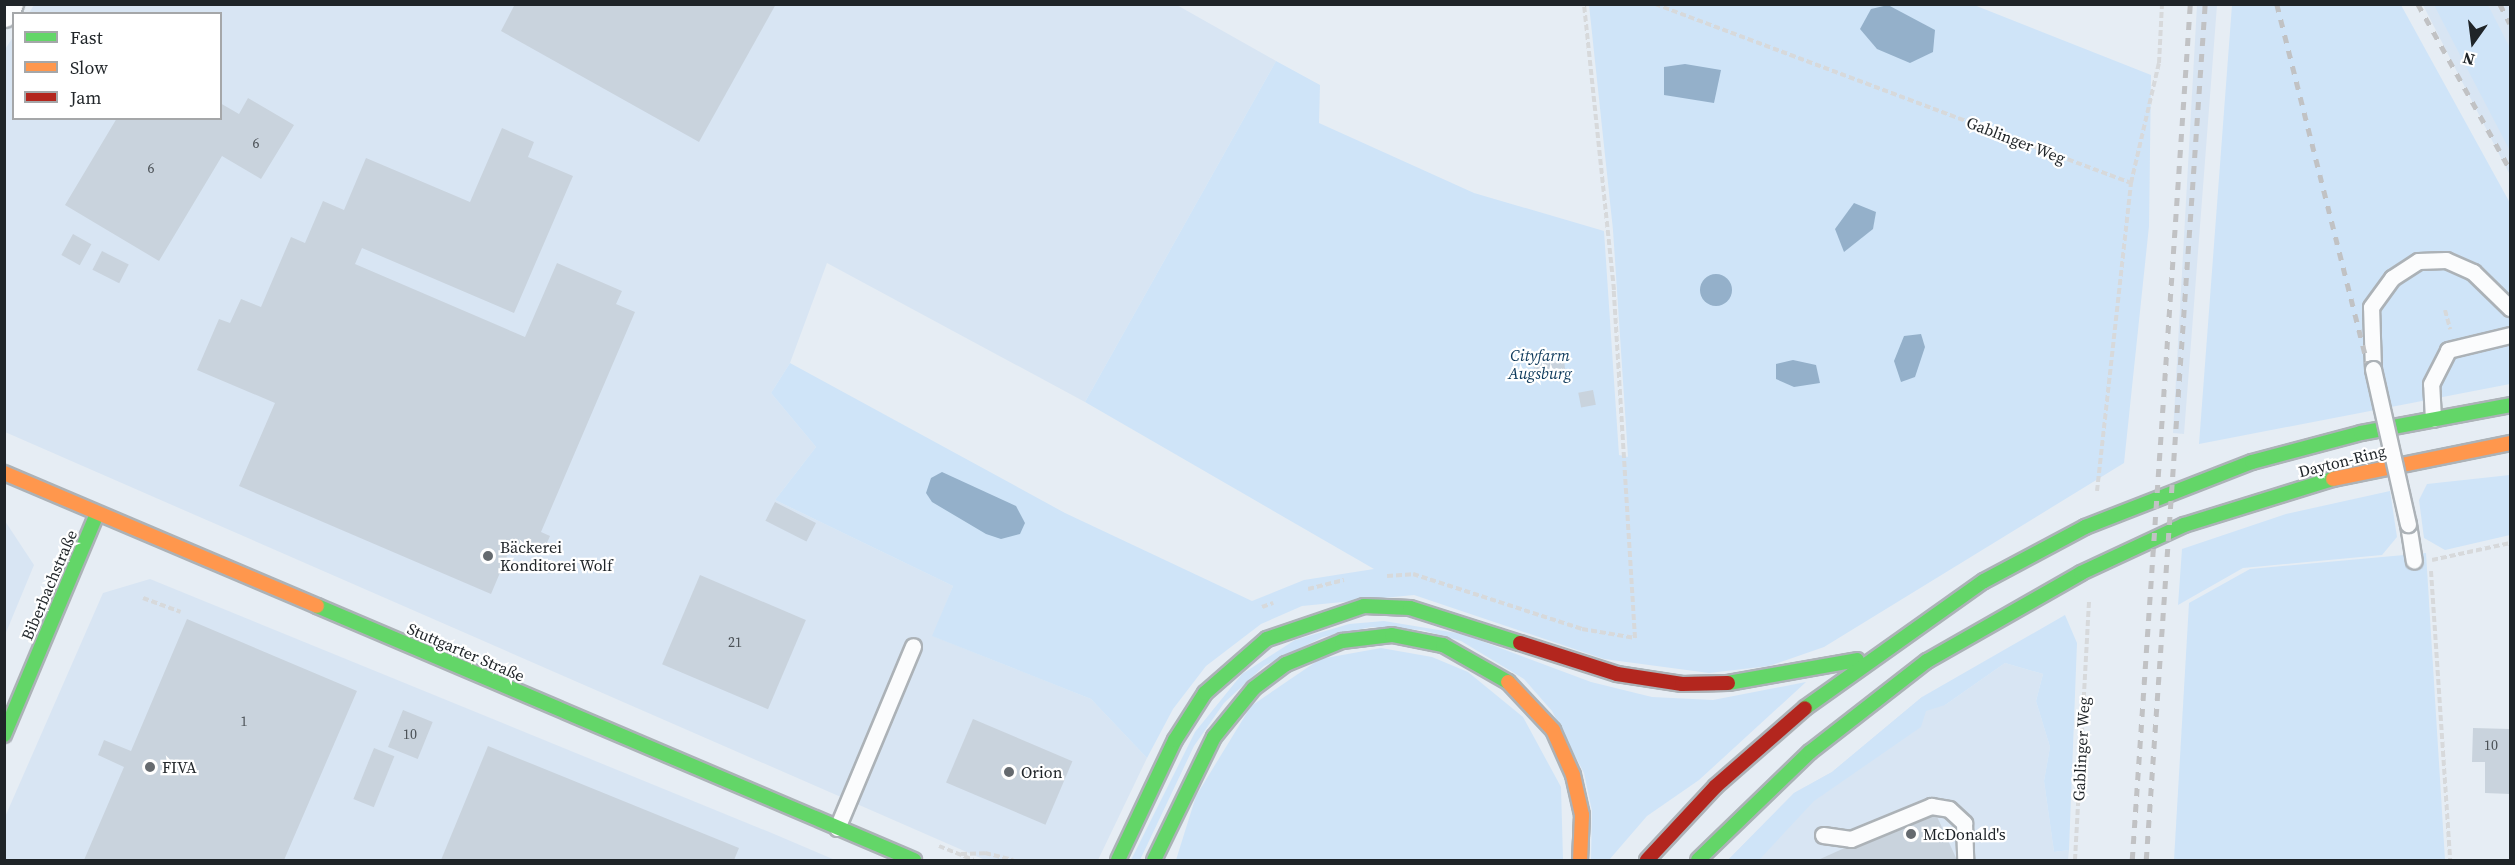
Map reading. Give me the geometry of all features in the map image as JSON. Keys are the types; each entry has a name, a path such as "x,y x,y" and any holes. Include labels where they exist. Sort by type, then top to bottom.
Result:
{"main road":[{"name":"Dayton-Ring","path":"1647,861 1716,786 1868,658 1984,580 2085,527 2188,484 2361,433 2511,405"},
{"name":"Dayton-Ring","path":"1698,861 1810,752 1927,661 2004,613 2184,525 2370,469 2511,443"},
{"name":"Stuttgarter Straße","path":"4,473 837,828 894,856 914,861"},
{"name":"Biberbachstraße","path":"4,735 97,514"},
{"path":"1118,861 1175,740 1205,693 1267,639 1315,619 1364,606 1410,608 1617,674 1682,684 1747,682 1868,658"},
{"path":"1154,861 1214,738 1254,688 1286,664 1342,640 1392,635 1443,645 1488,666 1539,712 1553,730 1573,775 1582,815 1580,861"},
{"path":"1162,844 1164,861"}],"street":[{"path":"4,13 9,4"}],"lane":[{"path":"2414,561 2408,524 2373,369 2371,307 2392,278 2418,261 2446,260 2473,272 2511,308"},
{"path":"2433,419 2431,384 2448,350 2511,335"},
{"path":"837,828 913,646"},
{"path":"1823,835 1851,839 1931,806 1949,809 1964,824 1965,861"}],"path":[{"path":"1584,4 1614,290 1635,638"},
{"name":"Gablinger Weg","path":"1655,4 2131,183"},
{"path":"2100,444 2131,183 2159,63 2162,4"},
{"path":"2445,310 2452,339"},
{"path":"2450,861 2430,560 2511,543"},
{"path":"142,598 181,612"},
{"name":"Gablinger Weg","path":"2075,861 2086,638"},
{"path":"973,861 957,854 985,853 1013,861"}],"shaded area":[{"path":"1175,4 1276,61 1085,402 827,263 790,363 771,393 816,447 775,500 953,586 933,636 1091,699 1147,758 1098,860 985,860 5,432 4,51 12,39 12,120 222,120 222,12 30,12 34,5"},
{"path":"1888,5 1935,30 1933,52 1910,63 1877,49 1860,29 1871,9"},
{"path":"2197,5 2217,5 2184,434 2173,433"},
{"path":"2423,5 2510,5 2510,175 2500,156"},
{"path":"1685,64 1721,70 1714,103 1664,95 1664,67"},
{"path":"1854,203 1876,212 1873,229 1844,252 1835,229"},
{"path":"1716,274 1727,279 1732,290 1727,301 1716,306 1705,301 1700,290 1705,279"},
{"path":"1921,334 1925,347 1915,377 1901,382 1894,361 1904,336"},
{"path":"1793,360 1816,365 1820,383 1794,387 1776,379 1776,364"},
{"path":"942,472 1016,506 1025,523 1020,534 1001,539 986,534 932,502 926,493 931,478"},
{"path":"5,521 34,565 5,635"},
{"path":"150,579 835,860 5,860 5,817 103,593"},
{"path":"2005,663 2043,674 2036,701 2050,747 2044,781 2054,852 2069,850 2068,860 1728,860 1794,793 1832,772 1922,697 1945,705"}],"green space":[{"path":"1589,5 1974,5 2151,75 2149,226 2124,463 1824,647 1769,666 1709,673 1604,659 1414,595 1302,606 1261,624 1206,666 1173,709 1147,758 1091,699 932,636 953,586 775,500 816,447 771,393 790,363 1065,513 1252,601 1304,580 1374,569 1085,402 1276,61 1320,85 1319,123 1474,193 1604,231 1619,455 1628,457 1613,230"},
{"path":"2232,5 2401,5 2510,203 2510,384 2199,444"},
{"path":"2434,5 2488,5 2510,48 2510,151"},
{"path":"2510,475 2510,535 2445,550 2424,538 2419,500 2427,484"},
{"path":"2390,491 2397,537 2382,555 2243,568 2178,605 2182,549 2286,514"},
{"path":"2426,553 2445,860 2174,860 2189,603 2250,569"},
{"path":"2065,615 2077,643 2069,850 2054,852 2044,781 2050,747 2036,701 2043,674 2005,663 1945,705 1926,711 1921,727 1814,801 1759,860 1728,860 1794,793 1832,772 1922,697"},
{"path":"1384,621 1463,634 1591,682 1652,697 1713,700 1806,682 1699,780 1647,816 1609,860 1591,860 1592,811 1584,773 1552,711 1524,679 1461,641 1422,630 1371,627 1323,637 1264,666 1224,703 1194,746 1140,860 1131,860 1195,732 1242,674 1295,640 1349,624"},
{"path":"1381,648 1432,657 1468,672 1523,717 1561,787 1563,860 1176,860 1196,796 1251,706 1320,659"}],"building":[{"path":"515,4 776,4 699,142 501,31"},
{"path":"248,98 294,125 261,179 222,156 159,261 65,205 116,120 222,120 222,104 239,114"},
{"path":"502,128 534,142 528,157 573,176 514,313 362,248 355,264 525,337 557,263 622,291 616,304 635,312 541,532 550,536 542,554 513,542 491,594 239,486 275,403 197,370 219,319 230,323 241,299 261,307 291,237 305,243 323,201 344,210 366,158 470,202"},
{"path":"73,234 91,244 80,265 61,255"},
{"path":"102,251 129,265 119,283 92,270"},
{"path":"1564,360 1566,376 1535,380 1533,364"},
{"name":"Cityfarm Augsburg","path":"1593,390 1596,405 1581,408 1578,393"},
{"path":"775,502 816,523 806,542 765,521"},
{"path":"700,575 806,620 768,709 662,664"},
{"path":"187,619 357,691 284,860 84,860 124,767 98,755 104,740 131,751"},
{"path":"403,710 433,722 418,759 388,747"},
{"name":"Orion","path":"973,719 1072,761 1045,825 946,783"},
{"path":"2473,728 2510,729 2510,794 2485,793 2485,762 2472,762"},
{"path":"488,746 739,848 734,860 441,860"},
{"path":"374,748 394,756 374,807 353,799"},
{"name":"McDonald's","path":"1933,808 1957,860 1818,860"}],"railway":[{"path":"2132,860 2190,4"},
{"path":"2146,860 2205,4"},
{"path":"2277,4 2408,524"},
{"path":"2418,4 2510,169"},
{"path":"2500,4 2510,24"}],"traffic: fast":[{"path":"1805,708 1984,581 2085,527 2252,462 2361,433 2510,405"},
{"path":"1698,860 1810,752 1927,661 2081,573 2184,525 2333,479"},
{"path":"4,735 97,514"},
{"path":"317,606 914,860"},
{"path":"1118,860 1175,740 1205,693 1267,639 1364,606 1410,608 1520,643"},
{"path":"1154,860 1214,737 1254,688 1286,664 1342,641 1392,635 1443,645 1508,682"},
{"path":"1728,683 1857,660"}],"traffic: slow":[{"path":"2333,479 2510,443"},
{"path":"4,473 317,606"},
{"path":"1508,682 1553,730 1573,775 1582,815 1580,860"}],"traffic: jam":[{"path":"1520,643 1617,674 1682,684 1728,683"},
{"path":"1647,860 1716,786 1805,708"}],"place":[{"name":"Bäckerei Konditorei Wolf","path":"488,556"},
{"name":"FIVA","path":"150,767"},
{"name":"Orion","path":"1009,772"},
{"name":"McDonald's","path":"1911,834"}]}
